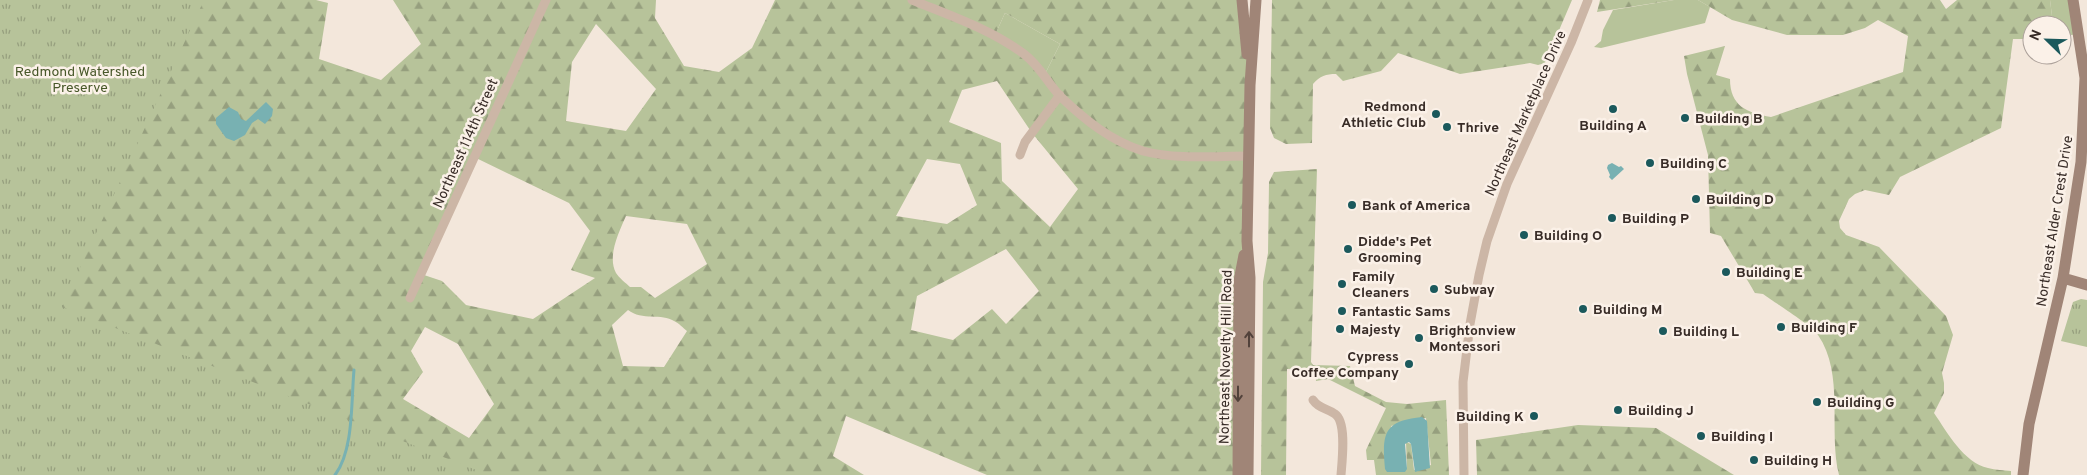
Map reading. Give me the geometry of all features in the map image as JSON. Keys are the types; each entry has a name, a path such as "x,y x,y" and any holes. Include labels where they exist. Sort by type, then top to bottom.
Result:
{"main road":[{"name":"Northeast Novelty Hill Road","path":"1242,0 1250,85"},
{"name":"Northeast Novelty Hill Road","path":"1248,475 1250,278 1247,241 1250,85 1256,0"},
{"name":"Northeast Alder Crest Drive","path":"2023,475 2029,424 2062,278 2081,162 2084,132 2085,78 2080,34 2073,0"},
{"name":"Northeast Novelty Hill Road","path":"1238,475 1239,281 1247,241"},
{"path":"2062,278 2087,285"}],"street":[{"name":"Northeast 114th Street","path":"410,298 546,0"},
{"path":"912,0 983,28 1005,41 1026,56 1045,74 1060,95 1104,133 1123,143 1144,151 1170,156 1249,156"},
{"name":"Northeast Marketplace Drive","path":"1464,475 1463,382 1478,274 1510,176 1571,43 1588,0"},
{"path":"1020,155 1025,142 1060,95"},
{"path":"1313,400 1318,406 1335,413 1342,423 1341,475"}],"green space":[{"path":"0,0 316,0 328,3 319,59 381,80 421,44 393,0 656,0 655,18 684,66 719,72 752,48 775,0 1242,0 1250,85 1238,475 987,475 846,416 833,456 864,475 172,475 58,428","holes":["1005,13 1060,44 1045,74 995,35","596,24 656,89 626,131 566,121 572,62","997,81 1032,133 1078,189 1050,227 1002,181 1001,143 949,122 962,90","474,157 569,203 590,231 571,270 595,278 533,319 466,305 442,281 421,274","927,159 960,164 977,205 947,224 896,216","626,216 687,224 707,264 655,298 641,287 630,287 616,273 613,252","1006,249 1039,291 1006,324 992,309 953,340 911,330 917,296","628,310 639,315 664,317 678,323 687,331 664,367 623,366 612,325","425,327 458,344 494,404 469,438 403,399 423,372 411,351"]},
{"name":"Redmond Watershed Preserve","path":"0,0 204,0 62,307 489,475 0,475"},
{"path":"1272,0 1572,0 1545,63 1538,65 1530,63 1460,74 1398,53 1381,71 1343,81 1336,74 1326,75 1313,84 1312,143 1286,144 1274,138 1270,128"},
{"path":"1600,0 1674,0 1597,12"},
{"path":"1674,0 1698,0 1710,7 1705,23 1601,48 1594,47 1601,41 1603,30 1613,10"},
{"path":"1698,0 1940,0 1946,9 1957,0 2050,0 2052,15 2022,15 2022,39 2013,39 2001,128 1900,177 1889,195 1865,190 1855,194 1849,199 1839,221 1840,228 1846,235 1879,247 1946,316 1953,335 1942,373 1944,393 1934,413 1957,446 1971,460 1988,468 2011,471 2011,475 1839,475 1835,440 1834,385 1826,350 1818,335 1801,320 1763,294 1755,293 1721,236 1710,233 1708,155 1684,56 1725,46 1716,75 1730,79 1733,96 1741,107 1754,113 1771,117 1903,72 1908,36 1878,20 1865,28 1843,35 1787,35 1732,20"},
{"path":"2050,0 2073,0 2080,34 2072,35 2072,15 2052,15"},
{"path":"1005,13 1060,44 1045,74 995,35"},
{"path":"1317,169 1311,362 1313,365 1350,366 1355,386 1386,402 1407,404 1446,400 1449,475 1376,475 1374,460 1367,460 1366,450 1386,408 1328,379 1316,381 1315,368 1287,369 1286,475 1261,475 1263,282 1268,253 1269,182 1274,172","holes":["1426,418 1431,465 1414,470 1411,444 1406,442 1407,469 1391,426"]},
{"path":"2081,299 2087,300 2087,347 2061,341 2073,302"},
{"path":"1578,425 1656,428 1734,475 1477,475 1476,440"}],"water":[{"path":"266,102 273,109 272,116 265,124 258,119 252,123 245,135 234,141 226,138 216,124 216,118 229,107 238,112 241,119 246,121"},
{"path":"1612,163 1624,169 1612,180 1609,177 1607,168"},
{"path":"1422,417 1427,421 1430,468 1415,472 1411,444 1409,442 1405,444 1407,469 1405,472 1387,472 1385,469 1384,447 1388,431 1399,422"}],"waterway":[{"path":"335,475 341,465 349,439 354,370"}],"place":[{"name":"Building A","path":"1613,109"},
{"name":"Redmond Athletic Club","path":"1436,114"},
{"name":"Building B","path":"1685,118"},
{"name":"Thrive","path":"1447,127"},
{"name":"Building C","path":"1650,163"},
{"name":"Building D","path":"1696,199"},
{"name":"Bank of America","path":"1352,205"},
{"name":"Building P","path":"1612,218"},
{"name":"Building O","path":"1524,235"},
{"name":"Didde's Pet Grooming","path":"1348,249"},
{"name":"Building E","path":"1726,272"},
{"name":"Family Cleaners","path":"1342,284"},
{"name":"Subway","path":"1434,289"},
{"name":"Building M","path":"1583,309"},
{"name":"Fantastic Sams","path":"1342,311"},
{"name":"Building F","path":"1781,327"},
{"name":"Majesty","path":"1340,329"},
{"name":"Building L","path":"1663,331"},
{"name":"Brightonview Montessori","path":"1419,338"},
{"name":"Cypress Coffee Company","path":"1409,364"},
{"name":"Building G","path":"1817,402"},
{"name":"Building J","path":"1618,410"},
{"name":"Building K","path":"1534,416"},
{"name":"Building I","path":"1701,436"},
{"name":"Building H","path":"1754,460"}]}
